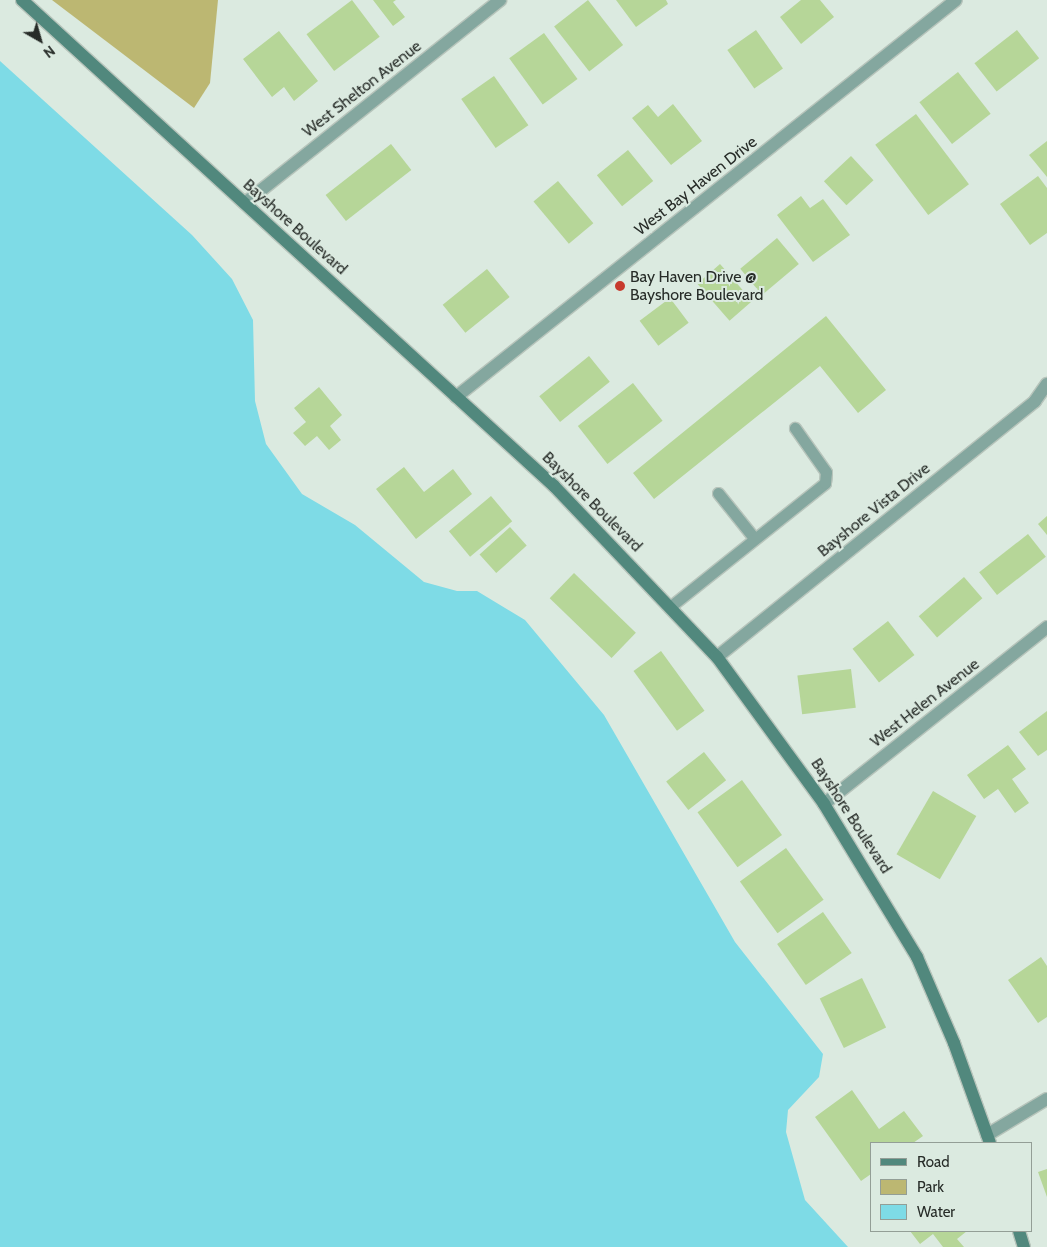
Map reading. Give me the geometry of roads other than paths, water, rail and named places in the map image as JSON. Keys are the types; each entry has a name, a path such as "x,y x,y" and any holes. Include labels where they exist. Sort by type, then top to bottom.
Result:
{"street":[{"name":"Bayshore Boulevard","path":"22,0 554,486 671,606 717,657 824,804 917,957 989,1139"},
{"name":"West Shelton Avenue","path":"245,203 500,0"},
{"name":"West Bay Haven Drive","path":"456,397 956,0"},
{"name":"Bayshore Vista Drive","path":"717,657 1034,401 1047,384"},
{"name":"West Helen Avenue","path":"824,804 1047,627"},
{"path":"989,1139 1047,1099"},
{"path":"1019,1232 1024,1247"}],"lane":[{"path":"671,606 825,483 826,472 795,428"},
{"path":"718,493 754,538"}],"water":[{"path":"0,61 192,235 232,279 253,320 255,401 266,444 302,494 355,525 424,582 457,591 477,591 525,620 604,715 735,942 823,1054 819,1077 788,1110 786,1132 805,1200 848,1247 0,1247"}],"place":[{"name":"Bay Haven Drive @ Bayshore Boulevard","path":"620,286"}]}
